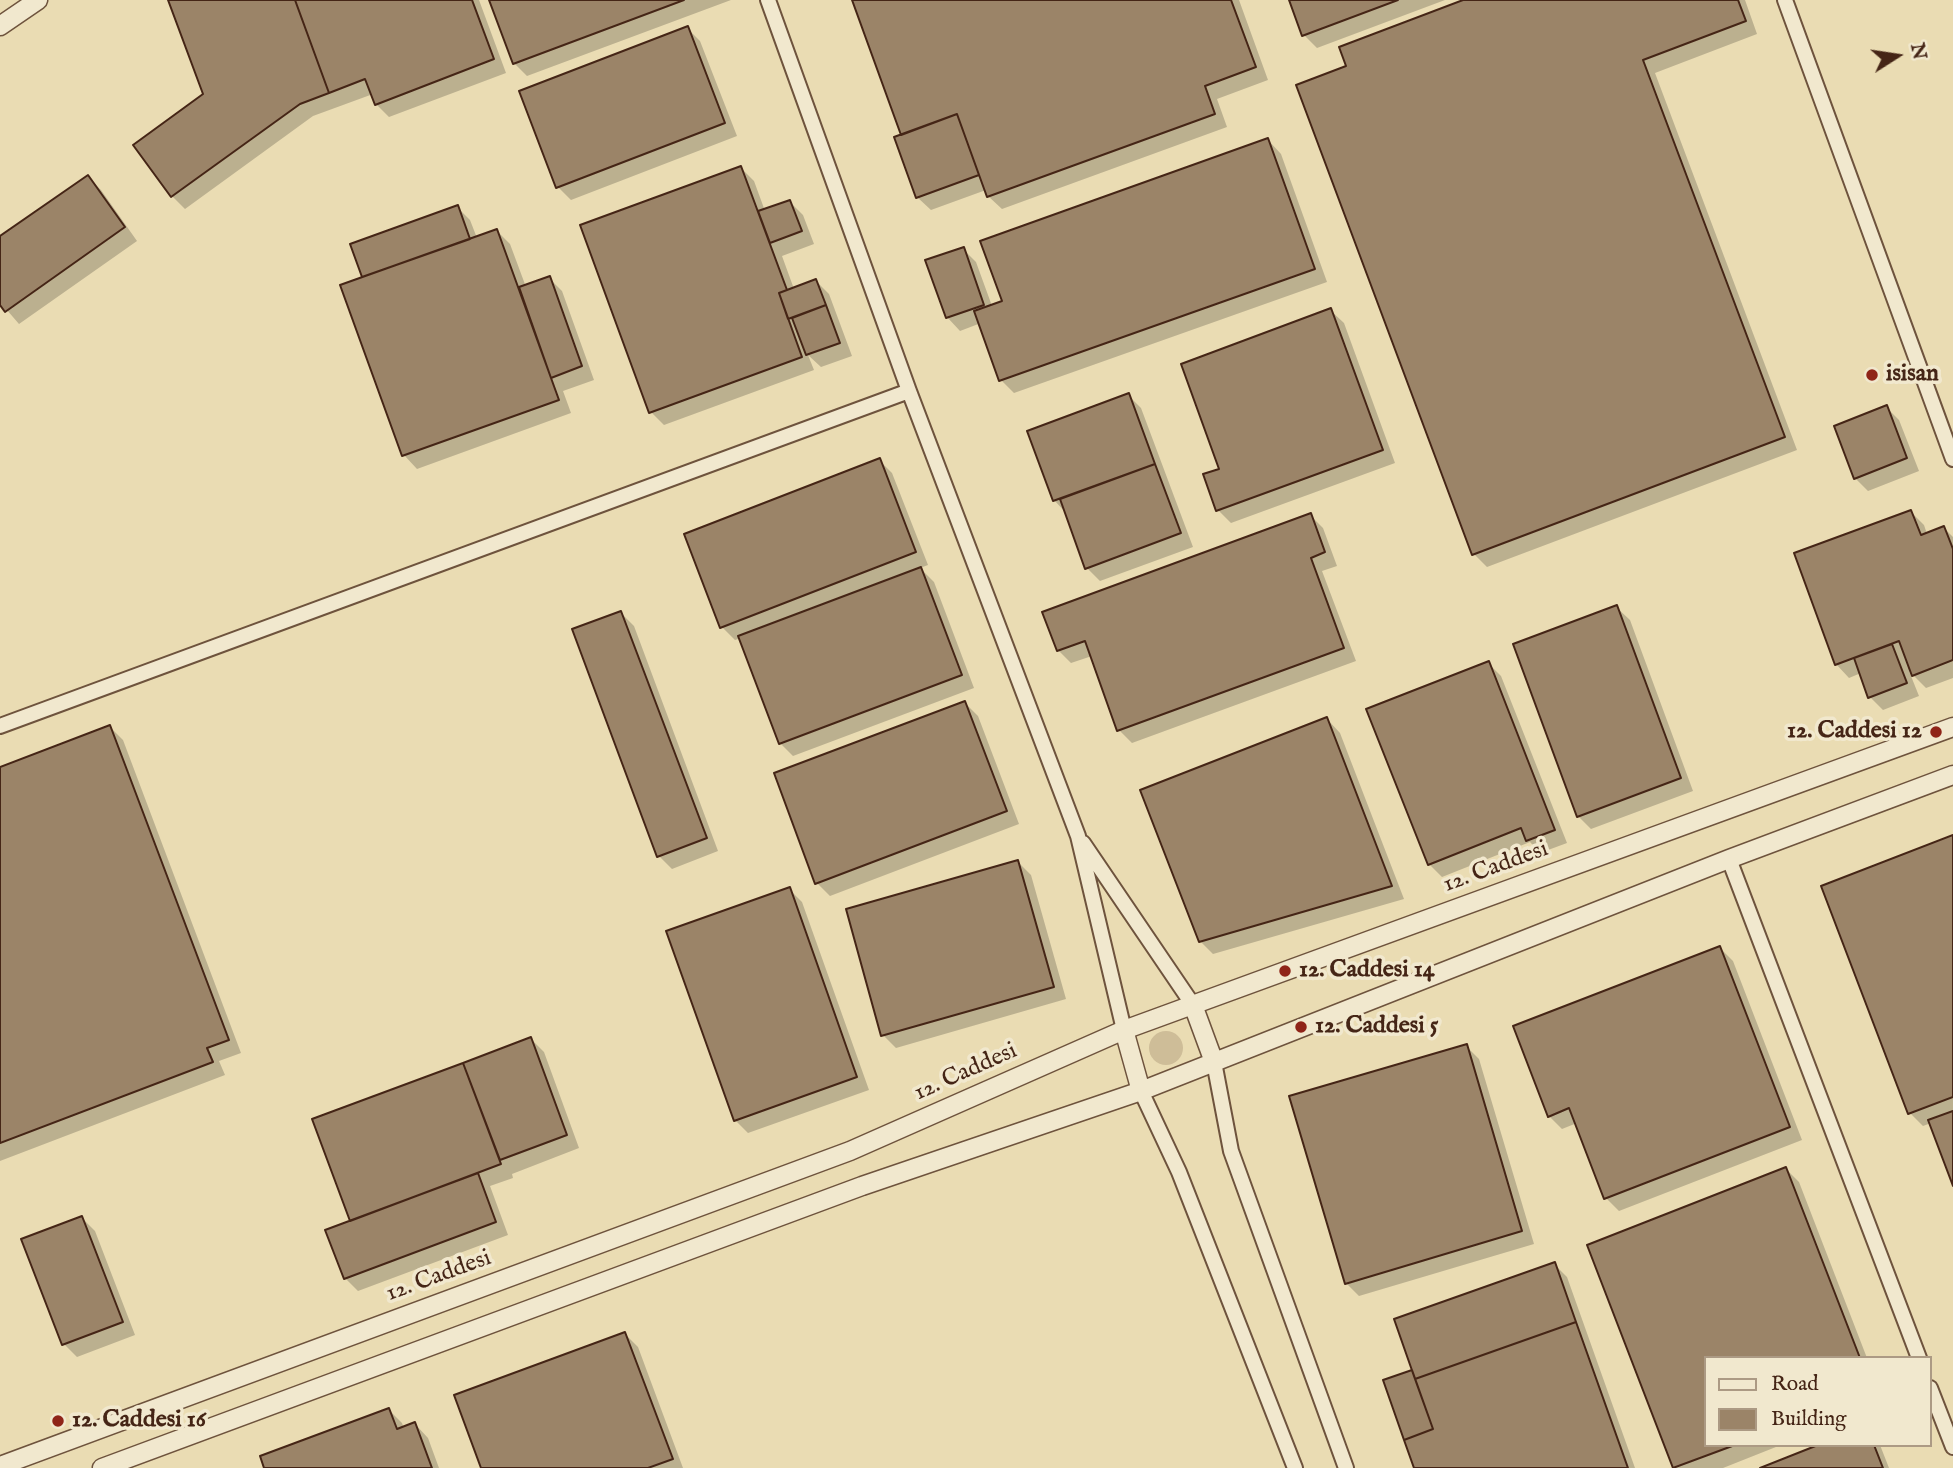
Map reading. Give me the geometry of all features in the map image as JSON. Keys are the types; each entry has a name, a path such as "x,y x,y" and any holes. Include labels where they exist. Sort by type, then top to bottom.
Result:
{"street":[{"path":"0,26 38,0"},
{"path":"768,0 909,391 1078,836 1140,1091 1179,1172 1295,1468"},
{"path":"1785,0 1953,459"},
{"path":"0,726 909,391"},
{"name":"12. Caddesi","path":"0,1466 850,1151 1124,1030 1953,727"},
{"path":"102,1468 849,1191 1140,1091 1729,859 1953,775"},
{"path":"1078,836 1193,1005 1214,1062 1231,1151 1346,1468"},
{"path":"1729,859 1918,1356"},
{"path":"1932,1393 1953,1447"}],"shaded area":[{"path":"1166,1031 1178,1036 1183,1048 1178,1060 1166,1065 1154,1060 1149,1048 1154,1036"}],"building":[{"path":"168,0 295,0 329,93 300,104 171,197 133,145 203,94"},
{"path":"295,0 472,0 494,59 375,105 365,79 329,93"},
{"path":"489,0 684,0 513,64"},
{"path":"852,0 1231,0 1256,67 1205,86 1215,114 987,197 957,114 901,135"},
{"path":"1289,0 1398,0 1302,36"},
{"path":"1463,0 1738,0 1746,21 1643,60 1785,437 1472,555 1296,85 1346,66 1339,47"},
{"path":"688,26 725,123 556,188 519,91"},
{"path":"957,114 979,175 916,198 894,137"},
{"path":"1268,138 1315,269 999,381 974,311 1002,301 980,241"},
{"path":"741,166 787,290 779,293 802,357 649,413 580,225"},
{"path":"88,175 125,227 5,312 0,305 0,236"},
{"path":"790,200 802,231 770,243 758,211"},
{"path":"458,205 470,239 362,277 350,244"},
{"path":"497,229 559,400 402,456 340,285"},
{"path":"964,247 984,305 946,318 925,260"},
{"path":"550,276 582,366 551,378 519,287"},
{"path":"816,279 826,305 788,319 779,293"},
{"path":"826,305 840,343 806,355 792,318"},
{"path":"1331,308 1383,450 1216,511 1203,474 1219,469 1181,364"},
{"path":"1129,393 1155,464 1053,501 1027,431"},
{"path":"1887,405 1907,458 1854,479 1834,426"},
{"path":"880,458 916,552 720,628 684,534"},
{"path":"1155,464 1181,533 1085,569 1060,499"},
{"path":"1911,510 1921,535 1944,526 1953,549 1953,660 1912,676 1899,641 1835,665 1794,553"},
{"path":"1311,513 1325,552 1311,558 1344,648 1117,731 1085,641 1057,651 1042,612"},
{"path":"921,567 962,675 779,744 738,636"},
{"path":"1617,605 1681,778 1577,817 1513,644"},
{"path":"621,611 707,838 657,857 572,629"},
{"path":"1892,644 1907,683 1868,698 1854,658"},
{"path":"1489,661 1555,830 1526,841 1521,828 1428,865 1366,709"},
{"path":"965,701 1007,811 815,884 774,773"},
{"path":"1327,717 1392,886 1199,942 1140,790"},
{"path":"110,725 229,1040 207,1048 213,1062 0,1143 0,767"},
{"path":"1953,835 1953,1097 1908,1114 1821,886"},
{"path":"1018,860 1054,987 881,1036 846,909"},
{"path":"790,887 857,1077 734,1121 666,931"},
{"path":"1720,946 1790,1127 1604,1199 1569,1108 1548,1117 1513,1026"},
{"path":"531,1037 567,1135 500,1160 463,1063"},
{"path":"1467,1044 1522,1231 1345,1284 1289,1096"},
{"path":"463,1063 501,1164 350,1221 312,1119"},
{"path":"1953,1111 1953,1186 1928,1120"},
{"path":"1786,1167 1859,1356 1704,1356 1704,1447 1730,1447 1673,1468 1587,1245"},
{"path":"478,1173 496,1222 344,1279 325,1230"},
{"path":"82,1216 123,1322 62,1345 21,1239"},
{"path":"1555,1262 1576,1322 1415,1379 1394,1319"},
{"path":"1576,1322 1628,1468 1414,1468 1404,1440 1433,1429 1415,1379"},
{"path":"625,1332 673,1459 648,1468 481,1468 454,1395"},
{"path":"1412,1370 1433,1429 1404,1440 1383,1380"},
{"path":"389,1408 397,1429 415,1422 432,1468 264,1468 260,1456"},
{"path":"1813,1447 1875,1447 1883,1468 1760,1468"}],"place":[{"name":"isisan","path":"1872,375"},
{"name":"12. Caddesi 12","path":"1936,732"},
{"name":"12. Caddesi 14","path":"1285,971"},
{"name":"12. Caddesi 5","path":"1301,1027"},
{"name":"12. Caddesi 16","path":"58,1421"}]}
